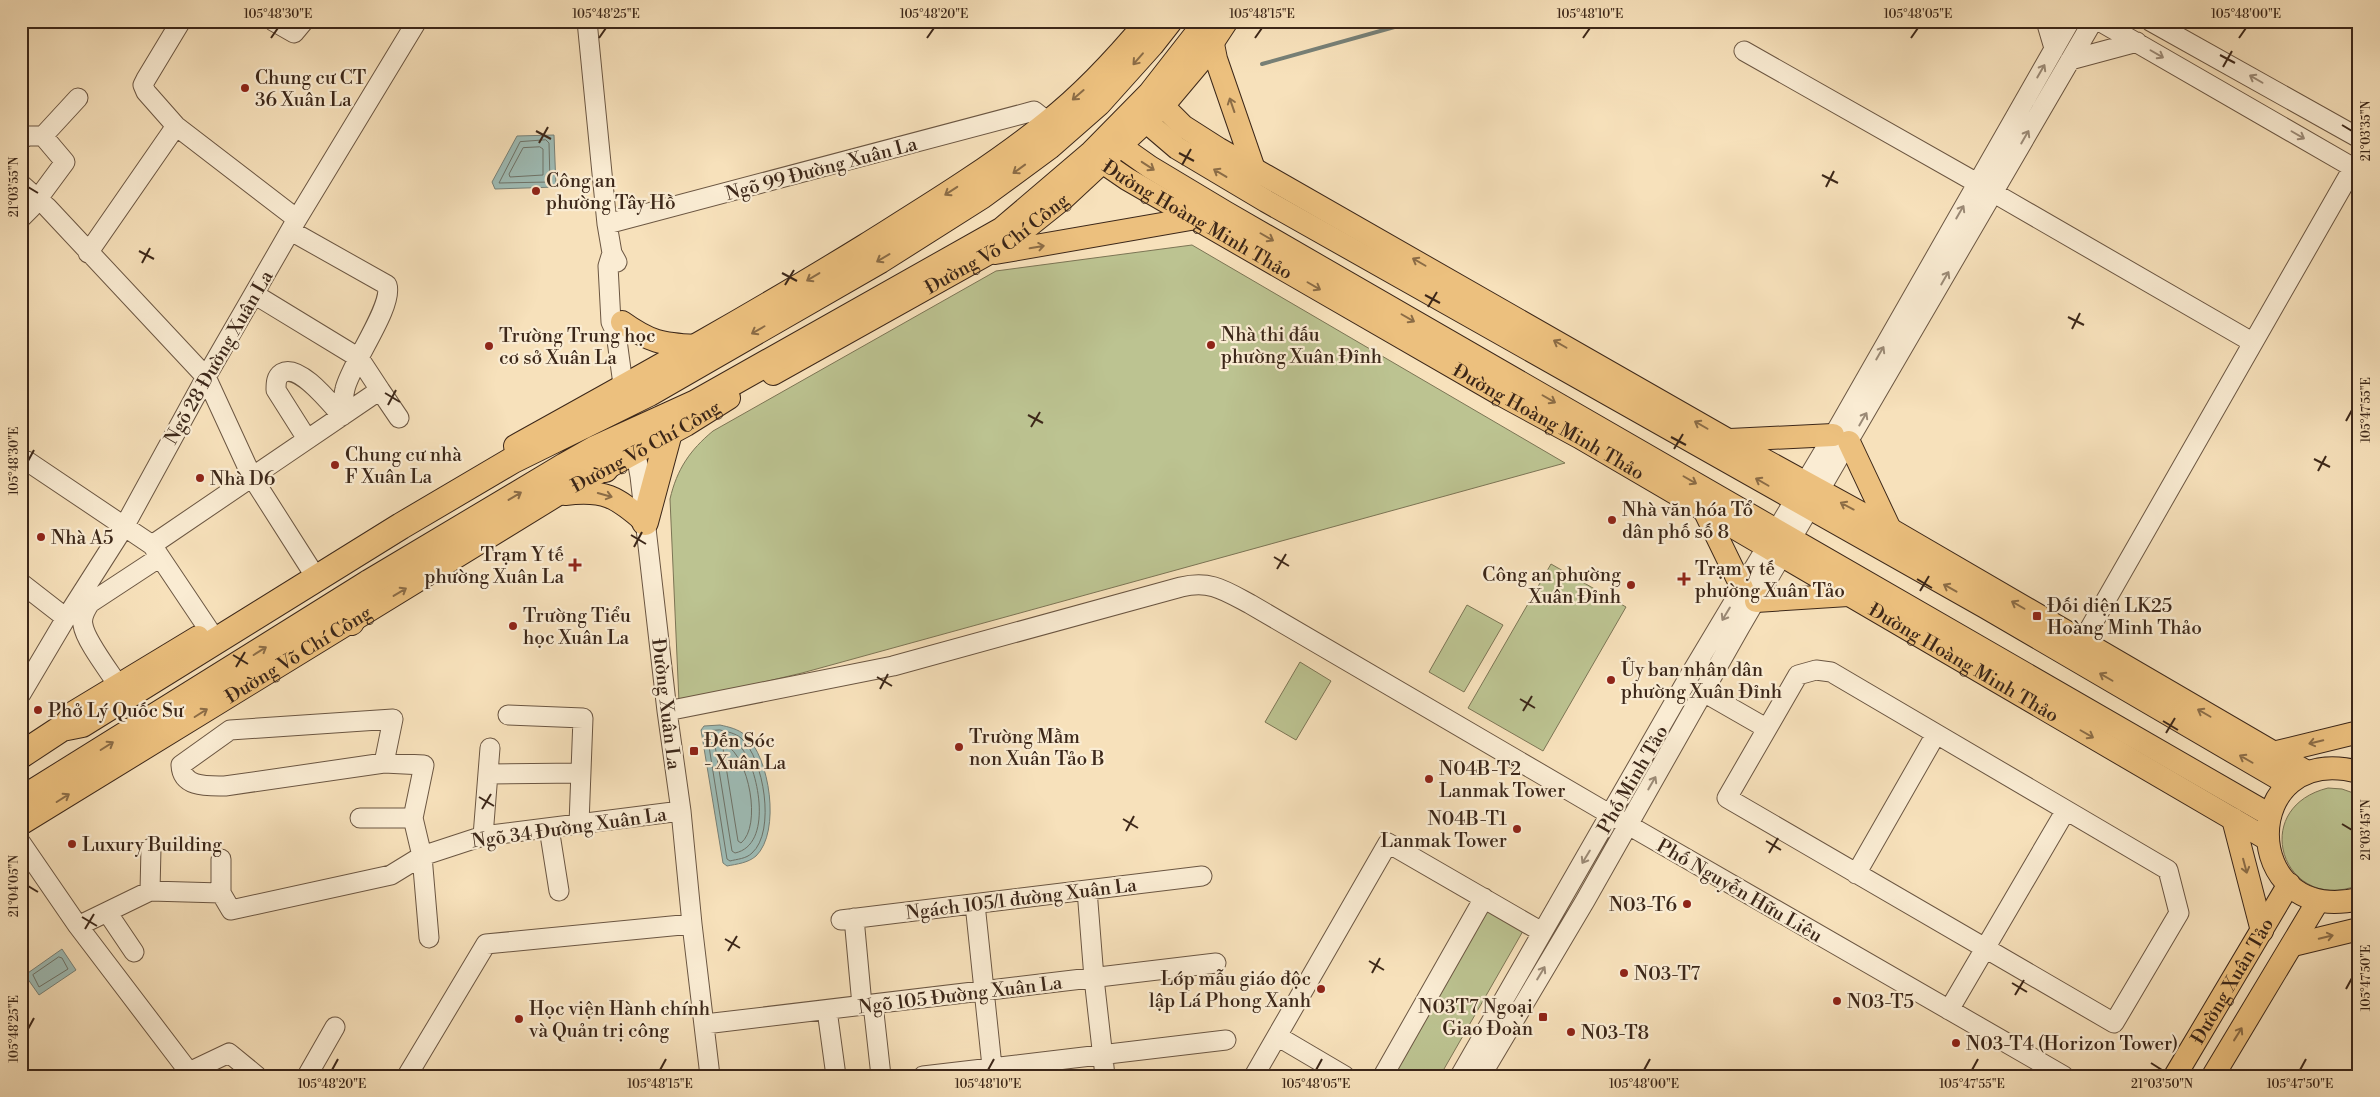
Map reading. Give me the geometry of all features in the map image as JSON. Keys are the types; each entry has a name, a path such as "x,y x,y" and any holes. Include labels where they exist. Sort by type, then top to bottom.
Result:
{"highway":[{"path":"21,756 62,728 82,724 401,526 513,460 565,426 880,260 981,196 1049,146 1098,103 1152,44 1168,21"},
{"name":"Đường Võ Chí Công","path":"21,800 369,583 565,466 634,442 671,424 1003,230 1106,150 1149,108 1200,47"},
{"path":"999,248 1038,201"},
{"path":"624,396 653,371"},
{"path":"645,522 671,424"},
{"path":"605,469 634,442"},
{"path":"351,622 369,583"}],"main road":[{"path":"653,371 813,277 970,179 1041,117 1087,88 1147,21"},
{"name":"Đường Võ Chí Công","path":"1200,47 1227,21"},
{"path":"1200,47 1216,58 1254,168 1262,198"},
{"path":"1149,108 1254,168 1723,448 1840,434 1890,529"},
{"path":"1149,108 1177,148 1262,198 1723,448 1812,494 1890,529 1989,599 2082,642 2307,772"},
{"name":"Đường Võ Chí Công","path":"725,393 999,248 1064,198 1106,150"},
{"name":"Đường Hoàng Minh Thảo","path":"1106,150 1150,167 1584,429 1853,587 2267,839"},
{"name":"Đường Hoàng Minh Thảo","path":"1106,150 1126,179 1490,388 1584,429 1705,512 1787,548"},
{"path":"999,248 1225,212"},
{"path":"619,327 662,344 695,346"},
{"path":"62,728 74,712 470,471 565,426"},
{"name":"Đường Võ Chí Công","path":"21,824 557,495 605,469"},
{"path":"557,495 589,491 615,498 645,522"},
{"path":"1812,494 1989,599 2288,784"},
{"path":"1705,512 1749,594 1853,587"},
{"name":"Đường Hoàng Minh Thảo","path":"1853,587 2270,815"},
{"path":"2273,753 2359,732"},
{"path":"2359,738 2354,770 2319,768 2307,772 2288,784 2270,815 2267,839 2269,854 2279,874 2296,891 2318,901 2339,903 2359,898"},
{"path":"2233,819 2262,931"},
{"name":"Đường Xuân Tảo","path":"2175,1076 2289,884"},
{"name":"Đường Xuân Tảo","path":"2213,1076 2318,901"},
{"path":"2293,945 2359,929"}],"street":[{"path":"181,21 144,85 146,92 176,126 294,225 387,285 385,304 345,387 342,416"},
{"path":"273,21 294,33 304,21"},
{"name":"Ngõ 28 Đường Xuân La","path":"21,694 66,618 124,527 254,294 417,21"},
{"name":"Đường Xuân La","path":"588,21 607,224 612,253 619,266 619,327 624,396 634,442 645,522 681,810 710,1076"},
{"path":"2046,21 2054,48"},
{"path":"1812,494 1840,434 1977,183 2070,21"},
{"path":"1840,434 1994,193 2093,21"},
{"path":"2082,642 2252,342 2356,170 2099,21"},
{"path":"2153,22 2359,138"},
{"path":"2070,60 2136,42"},
{"path":"1744,51 1977,183"},
{"path":"21,139 28,136 43,136 78,98"},
{"name":"Ngõ 99 Đường Xuân La","path":"607,224 1041,117"},
{"path":"88,253 176,126"},
{"path":"21,218 31,208 65,162 43,136"},
{"path":"21,184 38,198 206,377 252,477 310,568"},
{"path":"1994,193 2252,342"},
{"path":"254,294 359,358 399,418"},
{"path":"307,439 276,390 279,374 285,371 298,373 342,416"},
{"path":"118,685 92,645 82,625 84,614 90,603 156,551 174,528 380,390"},
{"path":"21,467 27,461 156,551 209,630"},
{"name":"Phố Minh Tảo","path":"1485,1074 1705,692 1749,594 1787,548 1812,494"},
{"name":"Phố Minh Tảo","path":"1460,1076 1611,816 1812,494"},
{"path":"21,583 66,618"},
{"name":"Phố Nguyễn Hữu Liêu","path":"667,710 893,666 1196,583 1208,584 1222,589 1250,604 1611,816 2064,1076"},
{"path":"1816,670 1831,672 1936,734 2168,870 2179,913 2114,1024 1727,798 1798,675 1816,670"},
{"path":"1705,692 1766,728"},
{"path":"508,715 583,718 579,824"},
{"path":"384,763 393,719 230,730 181,765 184,775 189,782 206,786 225,786 384,763 424,765 413,818 422,856 429,938"},
{"path":"1856,874 1936,734"},
{"path":"483,836 490,774 490,748"},
{"path":"490,774 581,773"},
{"name":"Ngõ 34 Đường Xuân La","path":"221,893 230,910 391,875 422,856 483,836 681,810"},
{"path":"1949,1010 2066,810"},
{"path":"360,818 413,818"},
{"path":"549,828 559,891"},
{"path":"21,843 78,926 190,1074 229,1053 257,1076"},
{"path":"1254,1076 1388,843 1542,932"},
{"path":"150,848 150,891"},
{"path":"78,926 150,891 221,893 221,859"},
{"name":"Ngách 105/1 đường Xuân La","path":"867,1004 848,919 1202,876"},
{"path":"1088,890 1094,978 1105,1076"},
{"path":"1382,1076 1484,898"},
{"path":"975,904 993,1072"},
{"path":"107,912 134,952"},
{"path":"407,1076 486,944 692,924"},
{"name":"Ngõ 105 Đường Xuân La","path":"705,1024 1216,963"},
{"path":"867,1004 881,1076"},
{"path":"828,1010 836,1076"},
{"path":"307,1076 336,1027"},
{"path":"1277,1036 1345,1076"},
{"path":"923,1076 993,1072 1103,1054 1226,1040"}],"green space":[{"path":"1192,245 1565,463 802,673 679,702 670,499 676,478 681,469 691,453 705,438 713,431 996,271"},
{"path":"1551,564 1626,607 1543,751 1468,708"},
{"path":"1467,605 1503,625 1464,692 1429,672"},
{"path":"1300,662 1331,681 1296,740 1265,722"},
{"path":"2328,788 2342,789 2359,795 2359,885 2333,890 2311,885 2294,873 2285,855 2282,835 2288,816 2303,799"},
{"path":"1488,901 1527,924 1440,1076 1396,1076 1391,1073"}],"water":[{"path":"554,135 556,187 495,189 492,182 517,136"},
{"path":"720,725 742,733 754,746 766,777 770,813 764,845 756,856 742,863 727,866 723,863 701,730 704,726"},
{"path":"62,949 76,970 39,995 25,975"}],"waterway":[{"path":"1262,64 1416,21"}],"place":[{"name":"Chung cư CT 36 Xuân La","path":"245,88"},
{"name":"Công an phường Tây Hồ","path":"536,191"},
{"name":"Nhà thi đấu phường Xuân Đỉnh","path":"1211,345"},
{"name":"Trường Trung học cơ sở Xuân La","path":"489,346"},
{"name":"Chung cư nhà F Xuân La","path":"335,465"},
{"name":"Nhà D6","path":"200,478"},
{"name":"Nhà văn hóa Tổ dân phố số 8","path":"1612,520"},
{"name":"Nhà A5","path":"41,537"},
{"name":"Trạm Y tế phường Xuân La","path":"575,565"},
{"name":"Trạm y tế phường Xuân Tảo","path":"1684,579"},
{"name":"Công an phường Xuân Đỉnh","path":"1631,585"},
{"name":"Đối diện LK25 Hoàng Minh Thảo","path":"2037,616"},
{"name":"Trường Tiểu học Xuân La","path":"513,626"},
{"name":"Ủy ban nhân dân phường Xuân Đỉnh","path":"1611,680"},
{"name":"Phở Lý Quốc Sư","path":"38,710"},
{"name":"Trường Mầm non Xuân Tảo B","path":"959,747"},
{"name":"Đến Sóc - Xuân La","path":"694,751"},
{"name":"N04B-T2 Lanmak Tower","path":"1429,779"},
{"name":"N04B-T1 Lanmak Tower","path":"1517,829"},
{"name":"Luxury Building","path":"72,844"},
{"name":"N03-T6","path":"1687,904"},
{"name":"N03-T7","path":"1624,973"},
{"name":"Lớp mẫu giáo độc lập Lá Phong Xanh","path":"1321,989"},
{"name":"N03-T5","path":"1837,1001"},
{"name":"N03T7 Ngoại Giao Đoàn","path":"1543,1017"},
{"name":"Học viện Hành chính và Quản trị công","path":"519,1019"},
{"name":"N03-T8","path":"1571,1032"},
{"name":"N03-T4 (Horizon Tower)","path":"1956,1043"}]}
